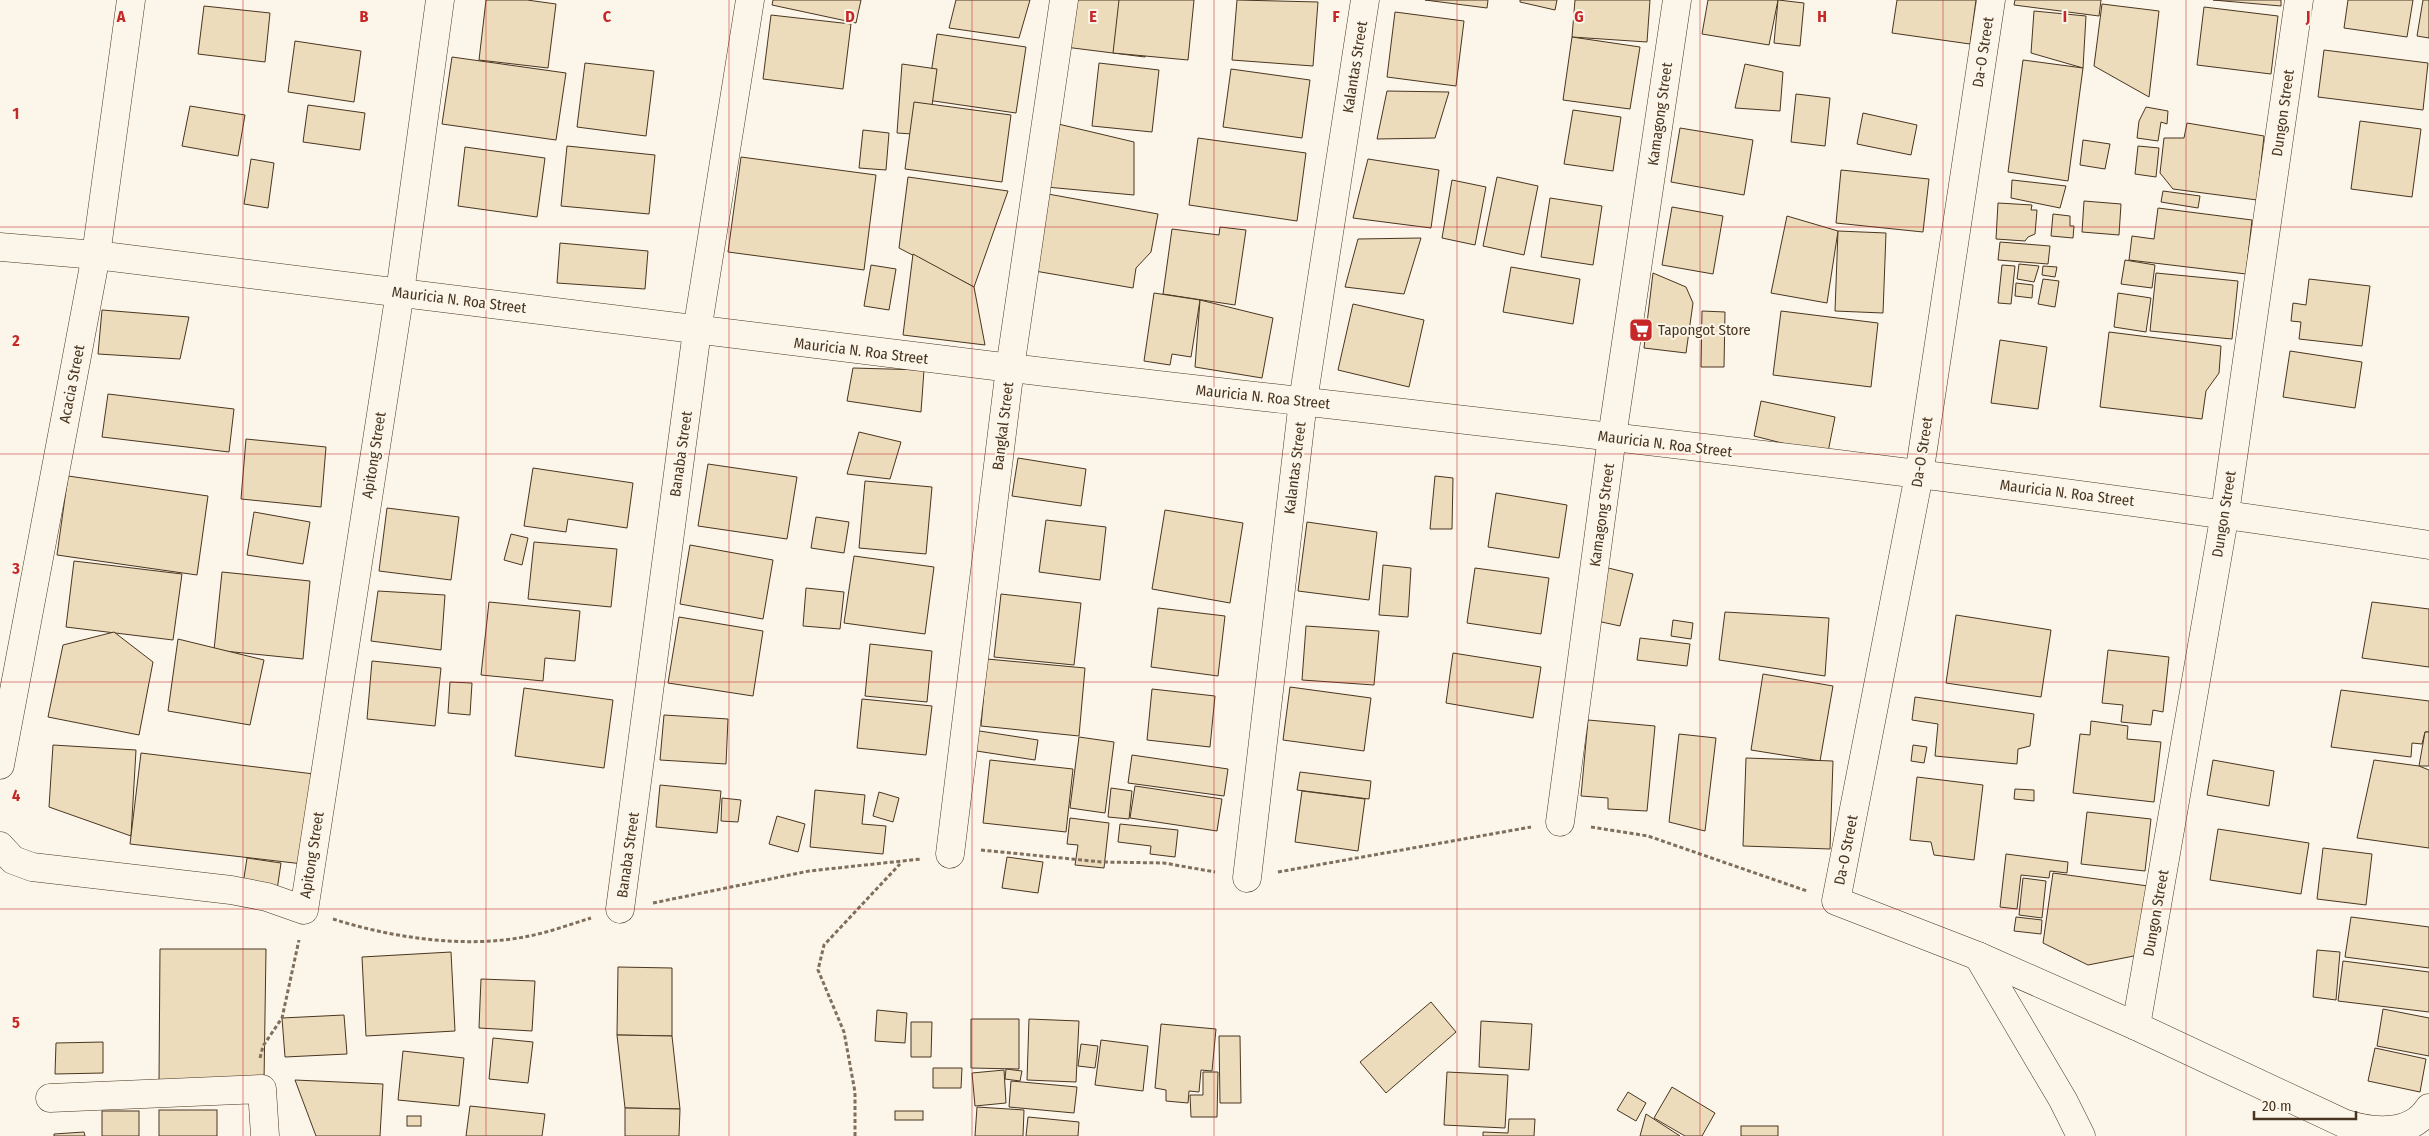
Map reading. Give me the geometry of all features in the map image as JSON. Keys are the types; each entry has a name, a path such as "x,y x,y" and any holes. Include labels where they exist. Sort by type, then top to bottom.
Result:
{"street":[{"name":"Acacia Street","path":"0,765 96,255 131,0"},
{"name":"Apitong Street","path":"304,910 400,292 440,0"},
{"name":"Banaba Street","path":"620,909 697,331 750,0"},
{"name":"Bangkal Street","path":"950,854 1010,368 1064,0"},
{"name":"Kalantas Street","path":"1247,878 1303,401 1365,0"},
{"name":"Kamagong Street","path":"1560,822 1612,437 1677,0"},
{"name":"Da-O Street","path":"1836,901 1919,475 1991,0"},
{"name":"Dungon Street","path":"2136,1026 2225,513 2299,0"},
{"name":"Mauricia N. Roa Street","path":"0,247 96,255 697,331 1612,437 2225,513 2429,544"},
{"path":"0,846 13,860 32,867 231,890 266,897 304,910"},
{"path":"1836,901 1978,956 2136,1026 2343,1123 2371,1132 2398,1132 2422,1120 2429,1108"},
{"path":"1978,956 2063,1100 2081,1136"},
{"path":"50,1098 262,1089 265,1136"}],"path":[{"path":"262,1089 257,1066 263,1046 282,1018 296,960 304,910 347,924 399,934 463,942 529,936 620,909 809,871 900,863 986,849 1102,862 1164,863 1247,878 1560,822 1648,836 1836,901"},
{"path":"855,1136 855,1092 844,1032 818,970 820,957 824,945 900,863"}],"building":[{"path":"486,0 527,0 556,4 548,68 479,60"},
{"path":"773,0 861,0 856,23 772,5"},
{"path":"956,0 1030,0 1019,38 949,28"},
{"path":"1071,0 1152,0 1145,57 1065,47"},
{"path":"1119,0 1194,0 1188,60 1113,53"},
{"path":"1237,0 1318,2 1313,66 1232,60"},
{"path":"1425,0 1488,0 1487,8"},
{"path":"1520,0 1557,0 1555,10 1520,2"},
{"path":"1575,0 1650,0 1647,42 1572,37"},
{"path":"1708,0 1778,0 1769,45 1702,34"},
{"path":"1778,0 1804,3 1800,46 1774,43"},
{"path":"1897,0 1976,0 1970,44 1892,33"},
{"path":"2015,0 2101,0 2099,16 2014,5"},
{"path":"2213,0 2281,0 2281,6"},
{"path":"2348,0 2413,0 2407,37 2344,28"},
{"path":"2423,0 2429,0 2429,38 2417,36"},
{"path":"2102,4 2159,11 2149,97 2094,66"},
{"path":"204,6 270,13 265,62 198,54"},
{"path":"2204,7 2278,16 2271,74 2197,65"},
{"path":"2034,11 2086,16 2083,68 2031,53"},
{"path":"1395,12 1464,21 1456,86 1387,77"},
{"path":"771,15 851,24 843,89 763,79"},
{"path":"937,34 1026,47 1016,113 927,100"},
{"path":"1572,37 1640,47 1630,109 1563,100"},
{"path":"295,41 361,51 354,102 288,92"},
{"path":"2324,50 2428,63 2423,110 2318,97"},
{"path":"452,57 566,73 556,140 442,124"},
{"path":"2023,60 2083,68 2068,181 2008,172"},
{"path":"585,63 654,71 646,136 577,127"},
{"path":"1099,63 1159,70 1152,132 1092,126"},
{"path":"902,64 937,69 928,135 897,133"},
{"path":"1745,64 1783,72 1780,111 1735,108"},
{"path":"1231,69 1310,80 1302,138 1223,127"},
{"path":"1387,91 1449,92 1435,138 1377,139"},
{"path":"1796,94 1830,98 1825,146 1791,142"},
{"path":"914,102 1011,115 1002,182 905,169"},
{"path":"308,105 365,113 360,150 303,142"},
{"path":"190,106 245,115 238,156 182,146"},
{"path":"2146,107 2168,111 2167,124 2161,122 2158,141 2137,138 2139,121"},
{"path":"1573,110 1621,117 1613,171 1564,164"},
{"path":"1863,113 1917,125 1911,155 1857,144"},
{"path":"2360,121 2421,129 2412,197 2351,189"},
{"path":"1054,123 1134,142 1134,195 1046,187"},
{"path":"2187,123 2264,136 2257,200 2173,189 2160,173 2164,138 2184,138"},
{"path":"1680,128 1753,140 1744,195 1671,182"},
{"path":"863,130 889,133 886,170 859,168"},
{"path":"1198,138 1306,153 1297,221 1189,205"},
{"path":"2083,140 2110,144 2105,169 2080,165"},
{"path":"567,146 655,155 649,214 561,206"},
{"path":"2138,146 2159,148 2156,177 2135,174"},
{"path":"465,147 545,158 537,217 458,206"},
{"path":"741,157 876,175 864,270 728,252"},
{"path":"251,159 274,163 268,208 244,204"},
{"path":"1368,159 1439,170 1431,228 1353,218"},
{"path":"1841,170 1929,179 1923,232 1836,223"},
{"path":"908,177 1008,191 974,287 899,248"},
{"path":"1497,177 1538,186 1524,255 1483,246"},
{"path":"1452,180 1486,187 1475,245 1442,238"},
{"path":"2012,180 2066,186 2060,208 2011,198"},
{"path":"2163,191 2200,196 2198,208 2161,202"},
{"path":"1048,194 1158,214 1151,252 1136,268 1133,288 1035,271"},
{"path":"1550,198 1602,206 1593,265 1541,257"},
{"path":"2084,201 2121,204 2119,235 2082,232"},
{"path":"1998,203 2032,205 2031,210 2037,210 2035,234 2028,237 2025,241 1996,239"},
{"path":"1672,207 1723,216 1713,274 1662,265"},
{"path":"2158,208 2252,220 2246,274 2129,260 2132,236 2154,239"},
{"path":"2053,214 2070,216 2070,226 2074,226 2073,238 2051,236"},
{"path":"1787,216 1838,231 1827,303 1771,293"},
{"path":"1220,227 1246,230 1235,305 1163,294 1172,229 1219,235"},
{"path":"1838,231 1886,233 1883,313 1835,311"},
{"path":"1421,238 1404,294 1345,287 1358,239"},
{"path":"2000,242 2050,246 2048,264 1998,260"},
{"path":"560,243 648,251 645,289 557,283"},
{"path":"913,254 974,287 985,345 903,335"},
{"path":"2125,260 2155,265 2152,288 2121,284"},
{"path":"2019,264 2039,266 2034,282 2017,279"},
{"path":"871,265 896,269 889,310 864,306"},
{"path":"2002,265 2015,266 2011,304 1998,303"},
{"path":"2043,266 2057,267 2055,277 2042,275"},
{"path":"1511,267 1580,279 1573,324 1503,312"},
{"path":"1653,273 1686,287 1693,303 1686,353 1644,348"},
{"path":"2156,273 2238,281 2232,339 2150,331"},
{"path":"2043,279 2059,281 2055,307 2038,304"},
{"path":"2309,279 2370,286 2362,346 2299,339 2301,322 2291,321 2293,303 2306,305"},
{"path":"2016,283 2033,285 2032,298 2015,296"},
{"path":"1154,293 1200,300 1191,357 1172,354 1170,365 1144,361"},
{"path":"2118,293 2151,298 2146,332 2114,327"},
{"path":"1200,300 1273,318 1262,378 1195,367"},
{"path":"1353,304 1424,320 1409,387 1338,370"},
{"path":"102,310 189,317 180,359 98,354"},
{"path":"1702,311 1725,312 1724,367 1701,367"},
{"path":"1781,311 1878,323 1871,387 1773,375"},
{"path":"2109,332 2221,346 2219,373 2206,391 2202,419 2100,407"},
{"path":"2000,340 2047,347 2038,409 1991,403"},
{"path":"2290,351 2362,362 2355,408 2283,397"},
{"path":"853,368 924,370 921,412 847,401"},
{"path":"108,394 234,409 229,452 102,437"},
{"path":"1761,401 1835,417 1828,452 1802,448 1754,436"},
{"path":"859,432 901,442 890,479 847,474"},
{"path":"246,439 326,447 321,507 241,499"},
{"path":"1018,458 1086,469 1081,506 1012,496"},
{"path":"708,464 797,477 787,539 698,526"},
{"path":"533,468 633,483 627,528 568,519 566,532 524,526"},
{"path":"68,476 208,496 197,575 57,555"},
{"path":"1435,476 1453,478 1452,529 1430,529"},
{"path":"865,481 932,487 926,554 859,548"},
{"path":"1496,493 1567,505 1559,558 1488,547"},
{"path":"387,508 459,517 451,580 379,571"},
{"path":"1165,510 1243,523 1230,603 1152,589"},
{"path":"254,512 310,522 303,564 247,555"},
{"path":"816,517 849,522 844,553 811,548"},
{"path":"1046,520 1106,527 1100,580 1039,572"},
{"path":"1307,522 1377,532 1369,600 1298,591"},
{"path":"511,534 528,538 522,565 504,560"},
{"path":"534,542 617,549 611,607 528,599"},
{"path":"690,545 773,560 763,619 680,604"},
{"path":"854,556 934,567 925,634 844,623"},
{"path":"74,561 182,574 173,640 66,627"},
{"path":"1383,565 1411,568 1408,617 1379,615"},
{"path":"1600,566 1633,574 1620,626 1588,619"},
{"path":"1475,568 1549,578 1541,634 1467,623"},
{"path":"222,572 310,581 303,659 214,650"},
{"path":"806,588 844,592 840,629 803,626"},
{"path":"378,591 445,595 441,650 371,641"},
{"path":"1001,594 1081,603 1074,665 994,657"},
{"path":"489,602 580,611 575,661 545,658 543,681 481,675"},
{"path":"2372,602 2429,609 2429,667 2362,658"},
{"path":"1158,608 1225,616 1218,676 1151,667"},
{"path":"1725,612 1829,618 1825,676 1719,660"},
{"path":"1956,615 2051,630 2041,697 1946,683"},
{"path":"679,617 763,631 753,696 668,683"},
{"path":"1673,620 1693,623 1691,639 1671,636"},
{"path":"1306,626 1379,631 1374,685 1302,680"},
{"path":"114,632 153,662 139,735 48,717 63,645"},
{"path":"1640,638 1690,644 1687,666 1637,660"},
{"path":"178,639 264,660 250,725 168,711"},
{"path":"870,644 932,651 927,702 865,696"},
{"path":"2108,650 2169,657 2163,712 2153,710 2151,725 2121,722 2123,705 2102,703"},
{"path":"1453,653 1541,667 1533,718 1446,703"},
{"path":"987,659 1085,668 1079,736 981,726"},
{"path":"372,661 441,668 435,726 367,719"},
{"path":"1763,674 1833,686 1820,761 1751,750"},
{"path":"450,682 472,683 470,715 448,713"},
{"path":"1290,687 1371,698 1364,751 1283,740"},
{"path":"524,688 613,700 604,768 515,756"},
{"path":"1152,689 1215,696 1210,747 1147,740"},
{"path":"2341,690 2429,701 2429,732 2425,732 2422,744 2412,743 2411,757 2331,747"},
{"path":"1915,697 2034,714 2030,746 2018,749 2017,764 1935,756 1938,724 1912,720"},
{"path":"862,699 932,706 926,755 857,748"},
{"path":"664,715 728,719 726,764 660,760"},
{"path":"1588,720 1655,726 1647,811 1608,809 1608,798 1581,796"},
{"path":"2091,721 2128,726 2127,739 2161,742 2154,802 2073,793 2080,734 2090,735"},
{"path":"973,730 1038,740 1035,760 970,750"},
{"path":"2425,732 2429,732 2429,766 2419,766"},
{"path":"1679,734 1716,738 1705,831 1669,822"},
{"path":"1079,737 1114,742 1105,813 1070,808"},
{"path":"53,745 136,750 131,836 49,807"},
{"path":"1913,745 1927,747 1924,763 1911,761"},
{"path":"141,753 314,774 303,864 130,844"},
{"path":"1132,755 1228,769 1224,796 1128,783"},
{"path":"1746,758 1833,761 1830,849 1743,846"},
{"path":"990,760 1073,769 1066,832 983,823"},
{"path":"2213,760 2274,771 2269,806 2207,795"},
{"path":"2374,760 2419,766 2429,770 2429,848 2357,838"},
{"path":"1300,772 1371,781 1369,799 1297,790"},
{"path":"1917,777 1983,785 1974,860 1934,855 1931,842 1910,840"},
{"path":"660,785 721,791 717,833 656,827"},
{"path":"1135,786 1222,799 1217,831 1130,818"},
{"path":"1111,788 1132,791 1129,819 1108,817"},
{"path":"2015,789 2034,790 2034,801 2014,799"},
{"path":"815,790 865,795 862,824 886,826 883,854 810,847"},
{"path":"1302,791 1365,799 1358,851 1295,842"},
{"path":"879,792 899,798 893,822 873,816"},
{"path":"722,798 741,800 738,822 721,821"},
{"path":"2087,812 2151,819 2145,871 2081,864"},
{"path":"777,816 805,824 798,852 769,844"},
{"path":"1070,818 1109,823 1104,868 1075,865 1078,845 1067,844"},
{"path":"1120,824 1178,830 1175,857 1150,854 1151,846 1118,842"},
{"path":"2218,829 2309,843 2301,894 2210,880"},
{"path":"2323,848 2372,854 2366,905 2317,899"},
{"path":"2006,854 2068,862 2067,873 2050,871 2049,878 2021,875 2017,909 2000,907"},
{"path":"1007,857 1043,862 1038,893 1002,888"},
{"path":"247,858 281,863 276,897 242,891"},
{"path":"2053,873 2148,886 2139,955 2088,965 2043,943"},
{"path":"2023,878 2046,881 2042,918 2019,915"},
{"path":"2016,917 2042,920 2041,934 2014,931"},
{"path":"2351,917 2429,927 2429,968 2345,957"},
{"path":"160,949 266,949 264,1082 159,1082"},
{"path":"2317,950 2340,952 2336,1000 2313,997"},
{"path":"451,952 455,1031 366,1036 362,957"},
{"path":"2343,961 2429,972 2429,1012 2338,1001"},
{"path":"618,967 672,968 672,1036 617,1035"},
{"path":"481,979 535,981 532,1031 479,1028"},
{"path":"1431,1002 1456,1032 1386,1093 1360,1062"},
{"path":"2383,1009 2429,1018 2429,1056 2377,1046"},
{"path":"877,1010 907,1013 905,1043 875,1041"},
{"path":"344,1015 347,1054 285,1057 282,1018"},
{"path":"971,1019 1019,1019 1019,1069 971,1068"},
{"path":"1029,1019 1079,1021 1076,1082 1027,1080"},
{"path":"1481,1021 1532,1024 1529,1070 1479,1067"},
{"path":"911,1022 932,1022 931,1057 911,1057"},
{"path":"1161,1024 1216,1029 1212,1071 1201,1070 1199,1092 1189,1091 1188,1103 1166,1101 1166,1090 1155,1088"},
{"path":"617,1035 672,1036 680,1109 625,1108"},
{"path":"1219,1036 1240,1036 1241,1103 1220,1103"},
{"path":"493,1038 533,1042 528,1083 489,1079"},
{"path":"1101,1040 1148,1046 1143,1091 1095,1085"},
{"path":"103,1042 103,1073 55,1074 56,1043"},
{"path":"1081,1044 1098,1046 1095,1068 1078,1066"},
{"path":"2375,1048 2426,1059 2420,1092 2368,1081"},
{"path":"403,1051 464,1058 459,1106 398,1100"},
{"path":"933,1068 962,1068 961,1088 933,1088"},
{"path":"1006,1069 1022,1071 1020,1081 1005,1079"},
{"path":"1004,1070 1006,1103 975,1106 972,1073"},
{"path":"1203,1072 1218,1072 1217,1117 1191,1117 1190,1095 1203,1095"},
{"path":"1447,1072 1508,1075 1505,1128 1444,1125"},
{"path":"295,1080 383,1084 380,1136 316,1136"},
{"path":"1011,1081 1077,1087 1074,1113 1009,1107"},
{"path":"1672,1087 1715,1113 1702,1136 1685,1136 1654,1118"},
{"path":"1628,1092 1646,1103 1636,1121 1617,1110"},
{"path":"470,1106 545,1114 542,1136 466,1136"},
{"path":"977,1107 1024,1110 1023,1136 975,1136"},
{"path":"625,1108 680,1109 679,1136 625,1136"},
{"path":"159,1110 217,1110 217,1136 159,1136"},
{"path":"102,1111 139,1111 139,1136 102,1136"},
{"path":"895,1111 923,1111 923,1120 895,1120"},
{"path":"1646,1114 1680,1136 1640,1136"},
{"path":"407,1116 421,1116 421,1126 407,1126"},
{"path":"1028,1117 1079,1122 1078,1136 1026,1136"},
{"path":"1509,1119 1535,1119 1534,1136 1483,1136 1483,1132 1508,1133"},
{"path":"1741,1126 1778,1126 1778,1136 1741,1136"},
{"path":"84,1132 85,1136 54,1136 54,1134"}],"place":[{"name":"Tapongot Store","path":"1641,330"}]}
